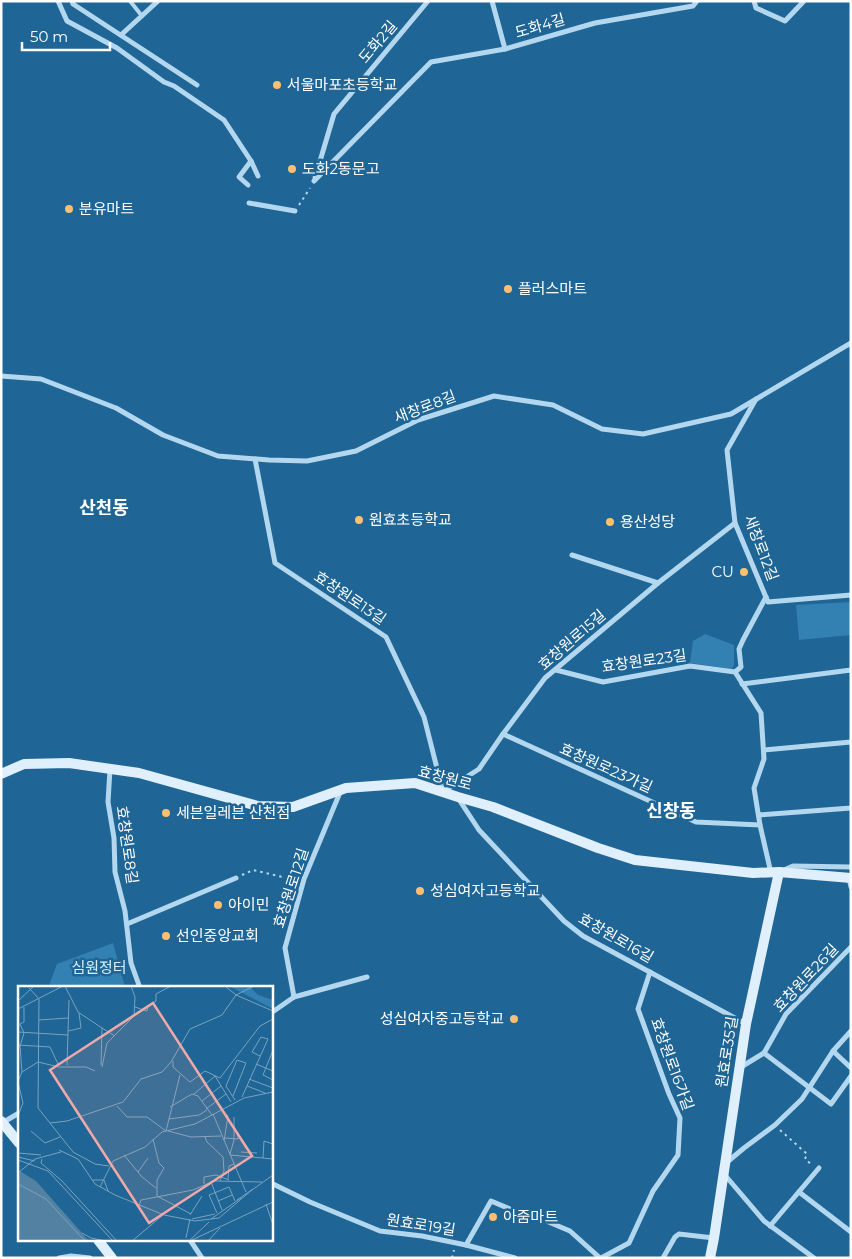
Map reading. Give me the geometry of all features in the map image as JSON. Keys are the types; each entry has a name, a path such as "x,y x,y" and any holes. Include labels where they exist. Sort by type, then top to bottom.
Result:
{"street":[{"path":"58,1 67,21 117,48 164,82 174,86 224,120 251,161 258,176"},
{"path":"72,1 73,4 197,85"},
{"path":"121,35 158,1"},
{"name":"도화2길","path":"314,181 334,114 428,1"},
{"path":"492,1 505,49"},
{"name":"도화4길","path":"314,181 431,62 505,49 595,23 693,6 697,1"},
{"path":"754,1 756,8 785,21 804,1"},
{"path":"248,185 239,178 251,161"},
{"path":"249,203 295,211"},
{"name":"새창로8길","path":"1,376 41,379 116,408 163,435 218,456 307,461 356,451 418,420 494,396 553,405 602,429 643,434 732,414 851,343"},
{"name":"새창로12길","path":"756,399 727,450 735,523 768,602 851,595"},
{"name":"효창원로13길","path":"254,459 275,563 386,637 424,717 443,792"},
{"name":"효창원로15길","path":"443,792 479,769 545,678 658,583 735,523"},
{"path":"572,556 658,583"},
{"path":"766,597 739,649 740,667 735,672 761,713 764,759 754,788 760,825 775,873"},
{"name":"효창원로23길","path":"556,670 603,682 690,666 735,672"},
{"path":"742,684 851,670"},
{"name":"효창원로23가길","path":"503,734 696,822 760,825"},
{"path":"764,750 851,742"},
{"name":"효창원로","path":"1,774 24,764 69,763 139,773 258,806 292,807 346,788 415,783 493,807 598,848 635,860 753,873 850,878"},
{"name":"효창원로8길","path":"110,769 108,802 114,838 115,872 125,911 132,963 139,986"},
{"name":"효창원로12길","path":"294,997 285,948 304,879 342,790"},
{"name":"효창원로16길","path":"458,797 479,830 564,921 582,936 746,1024"},
{"path":"759,815 851,808"},
{"name":"원효로35길","path":"710,1258 746,1024 775,873"},
{"path":"127,924 236,878"},
{"name":"효창원로26길","path":"740,1068 764,1053 786,1014 851,947"},
{"name":"효창원로16가길","path":"600,1258 629,1243 653,1191 678,1155 680,1118 669,1094 638,1008 650,972"},
{"path":"272,1012 294,997 367,977"},
{"path":"814,1258 764,1221 724,1169 744,1148 775,1125 802,1099 833,1051 851,1031"},
{"path":"833,1051 851,1068"},
{"path":"764,1053 831,1104 851,1076"},
{"path":"18,1114 2,1122 18,1142"},
{"path":"770,1226 818,1169"},
{"name":"원효로19길","path":"272,1183 380,1232 422,1236 466,1245 512,1258"},
{"path":"799,1192 851,1232"},
{"path":"466,1245 491,1202 570,1230 600,1258"},
{"path":"663,1258 678,1234 714,1238"},
{"path":"100,1242 112,1258"},
{"path":"191,1242 202,1258"},
{"path":"59,1258 71,1256 90,1258"}],"lane":[{"path":"130,1 142,16"}],"path":[{"path":"295,211 314,181"},
{"path":"236,878 253,870 296,880"},
{"path":"775,1125 807,1154 805,1159 818,1169"}],"green space":[{"path":"851,602 851,635 799,640 796,605"},
{"path":"705,634 734,645 734,665 732,669 690,663 693,641"},
{"name":"심원정터","path":"113,943 125,986 49,986 57,964"}],"place":[{"name":"서울마포초등학교","path":"277,85"},
{"name":"도화2동문고","path":"292,169"},
{"name":"분유마트","path":"69,209"},
{"name":"플러스마트","path":"508,289"},
{"name":"원효초등학교","path":"359,520"},
{"name":"용산성당","path":"610,522"},
{"name":"CU","path":"744,572"},
{"name":"세븐일레븐 산천점","path":"166,813"},
{"name":"성심여자고등학교","path":"420,891"},
{"name":"아이민","path":"218,905"},
{"name":"선인중앙교회","path":"166,936"},
{"name":"성심여자중고등학교","path":"514,1019"},
{"name":"아줌마트","path":"493,1217"}],"district":[{"name":"산천동","path":"104,508"},
{"name":"신창동","path":"671,811"}]}
